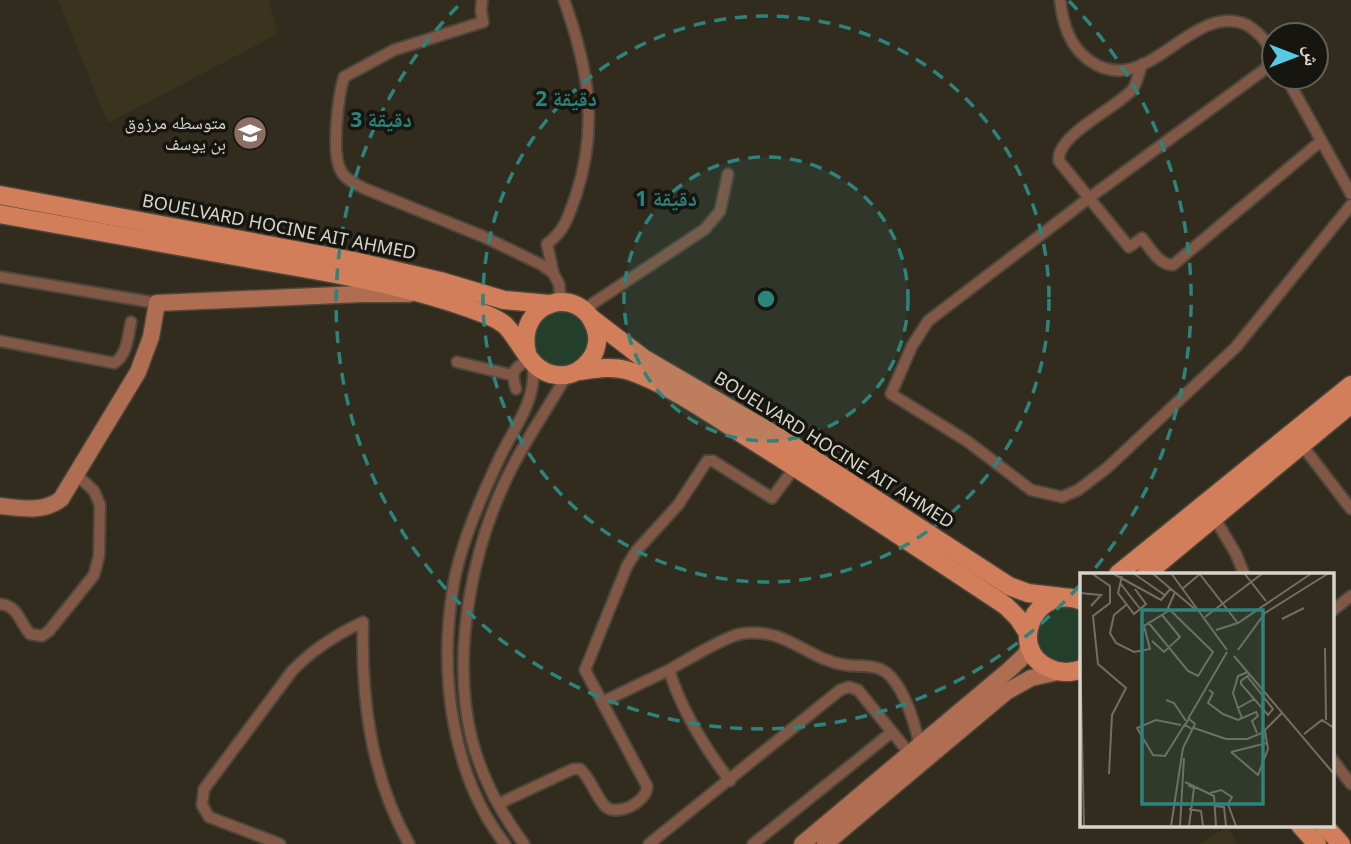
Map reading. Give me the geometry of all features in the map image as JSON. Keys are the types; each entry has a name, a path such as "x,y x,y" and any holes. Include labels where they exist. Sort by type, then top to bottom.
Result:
{"main road":[{"name":"BOUELVARD HOCINE AIT AHMED","path":"0,195 354,261 440,281 504,300 555,303"},
{"path":"0,214 315,270 418,294 483,313 502,323 543,372 555,375 605,367 624,369 642,376 795,467 1006,606 1018,618 1036,658 1046,667 1074,671"},
{"path":"530,358 524,341 530,318 539,309 555,303 572,304 587,314 596,329 597,341 589,363 573,373"},
{"name":"BOUELVARD HOCINE AIT AHMED","path":"587,314 643,358 792,445 1009,586 1028,593 1075,598"},
{"path":"1120,573 1351,385"},
{"path":"1148,573 1351,404"},
{"path":"1028,640 1031,620 1038,609 1049,601 1075,598"},
{"path":"1301,826 1317,844"},
{"path":"1325,826 1341,844"}],"street":[{"path":"482,0 483,22 394,50 344,76 337,128 340,171 363,188 482,236 553,273"},
{"path":"555,303 559,284 553,273 547,244 565,226 580,182 589,129 587,80 565,0"},
{"path":"1060,0 1070,40 1082,55 1096,65 1115,70 1142,64 1190,30 1210,21 1225,18 1239,20 1260,37"},
{"path":"1142,64 1134,89 1065,142 1060,150 1059,161 1129,247 1142,237 1167,265 1172,265 1321,141"},
{"path":"1260,73 1089,198 928,321 912,346 891,394 967,441 1031,490 1062,496 1078,490 1107,468 1236,347 1351,205"},
{"path":"1294,91 1351,194"},
{"path":"587,314 705,229 720,211 728,174"},
{"path":"0,276 157,303 418,294"},
{"path":"0,506 34,509 48,507 61,499 138,372 151,337 157,303"},
{"path":"0,341 114,363 120,360 123,354 131,323"},
{"path":"505,844 479,803 466,770 456,732 450,689 450,611 460,559 477,508 502,452 531,398 534,382 530,358 514,370 512,375 516,388"},
{"path":"457,362 512,375"},
{"path":"524,844 498,804 472,738 466,697 467,614 475,567 488,523 514,463 573,373"},
{"path":"1301,444 1351,509"},
{"path":"498,804 573,769 580,769 605,806 613,811 620,811 644,798 647,786 584,670 632,558 678,505 708,461 713,461 772,498 795,467"},
{"path":"0,604 14,608 30,634 42,636 49,631 93,575 99,556 100,505 94,492 76,474"},
{"path":"1214,517 1236,554 1243,573"},
{"path":"1334,609 1351,596"},
{"path":"280,844 209,817 202,805 204,789 299,663 335,635 363,622 364,694 370,735 383,790 394,818 409,844"},
{"path":"602,702 737,634 774,635 792,641 828,661 846,666 870,666 890,675 903,696 914,724 915,749"},
{"path":"802,844 1009,670 1025,655 1028,640"},
{"path":"668,670 695,726 717,764 730,780"},
{"path":"825,844 1006,692 1031,678 1074,671"},
{"path":"649,844 840,690 849,687 858,690 892,733 915,749"},
{"path":"753,844 892,733"},
{"path":"1334,762 1351,784"}],"shaded area":[{"path":"58,0 269,0 278,34 108,123"},
{"path":"1228,827 1237,844 1198,844"}],"green space":[{"path":"556,311 566,311 581,319 587,328 587,350 581,359 566,367 556,367 538,355 533,344 533,334 545,316"},
{"path":"1063,606 1080,612 1080,660 1072,664 1051,662 1037,647 1036,626 1049,610"}],"place":[{"name":"متوسطه مرزوق بن يوسف","path":"250,133"}]}
